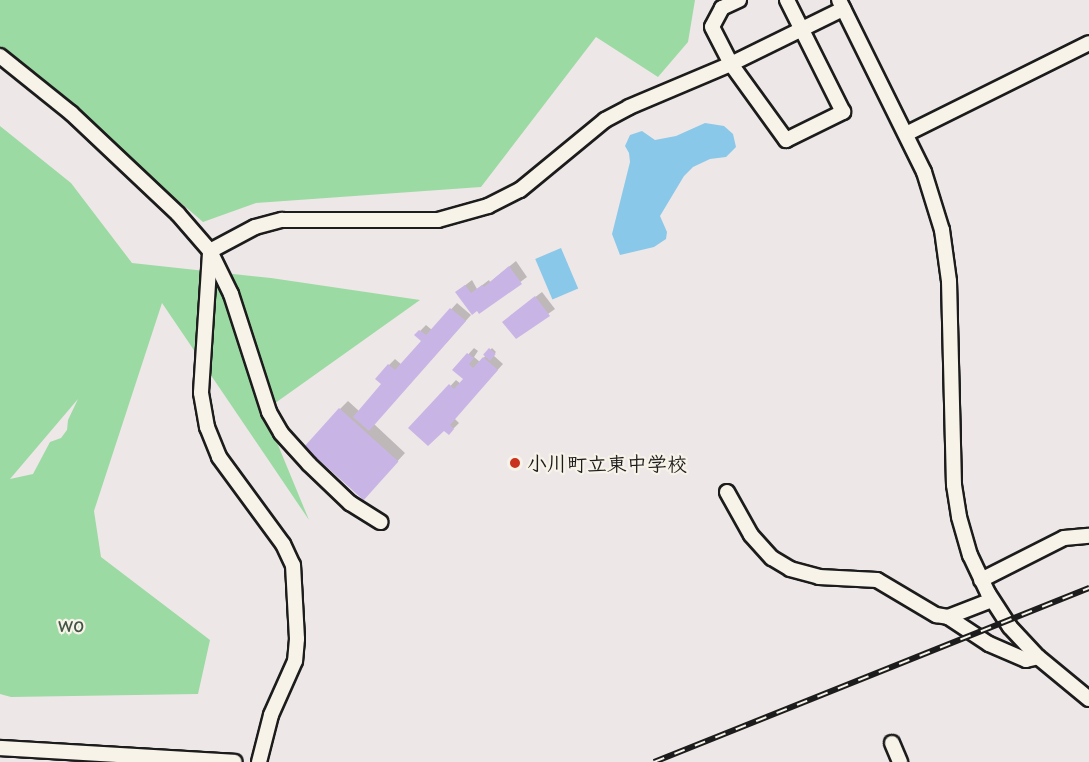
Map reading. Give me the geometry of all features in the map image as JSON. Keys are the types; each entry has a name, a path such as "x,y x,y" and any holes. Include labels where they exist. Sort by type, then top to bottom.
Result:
{"street":[{"path":"739,0 722,8 712,27 731,64 786,140 843,112 787,0"},
{"path":"210,251 255,227 282,220 438,220 488,206 520,190 604,120 628,107 731,64 801,29 841,4 929,185 945,242 950,295 954,486 966,543 981,580 1010,627 1038,657 1089,699"},
{"path":"906,134 1089,43"},
{"path":"0,56 70,113 178,214 210,251 231,294 269,412 281,433 309,464 350,503 381,522"},
{"path":"210,251 201,383 207,427 219,457 283,544 292,565 297,639 295,661 271,715 259,762"},
{"path":"727,492 752,535 772,558 790,569 819,577 877,580 936,615 948,617 989,644 1026,660 1038,657"},
{"path":"981,580 1064,538 1089,536"},
{"path":"948,617 992,600"},
{"path":"892,743 900,762"},
{"path":"0,748 236,762"}],"green space":[{"path":"0,0 695,0 688,42 658,77 596,37 481,187 256,203 203,222 0,47"},
{"name":"wo","path":"0,126 71,183 132,263 271,278 420,300 264,411 309,520 162,303 94,511 101,557 210,640 198,694 11,697 0,694","holes":["78,399 68,420 67,430 61,438 50,442 33,474 10,479"]}],"water":[{"path":"705,123 724,126 733,134 736,147 726,157 710,159 693,167 684,176 660,216 667,232 666,239 654,247 620,255 612,234 630,162 625,146 630,135 642,131 655,140 676,136"},
{"path":"561,248 578,289 552,299 535,259"}],"building":[{"path":"509,266 522,284 479,314 477,311 472,315 455,292 465,285 471,293 482,285 484,287"},
{"path":"535,296 550,316 516,339 502,322"},
{"path":"450,308 466,321 369,431 353,417 381,384 375,379 388,364 395,370 421,341 414,335 419,330 426,335"},
{"path":"489,348 496,354 490,361 483,355"},
{"path":"467,353 474,358 469,364 473,368 483,357 498,370 450,425 454,429 449,435 444,431 428,446 408,428 449,384 454,389 463,379 452,370"},
{"path":"339,408 398,462 364,500 304,447"}],"railway":[{"path":"654,762 1089,588"}],"place":[{"name":"小川町立東中学校","path":"515,463"}]}
